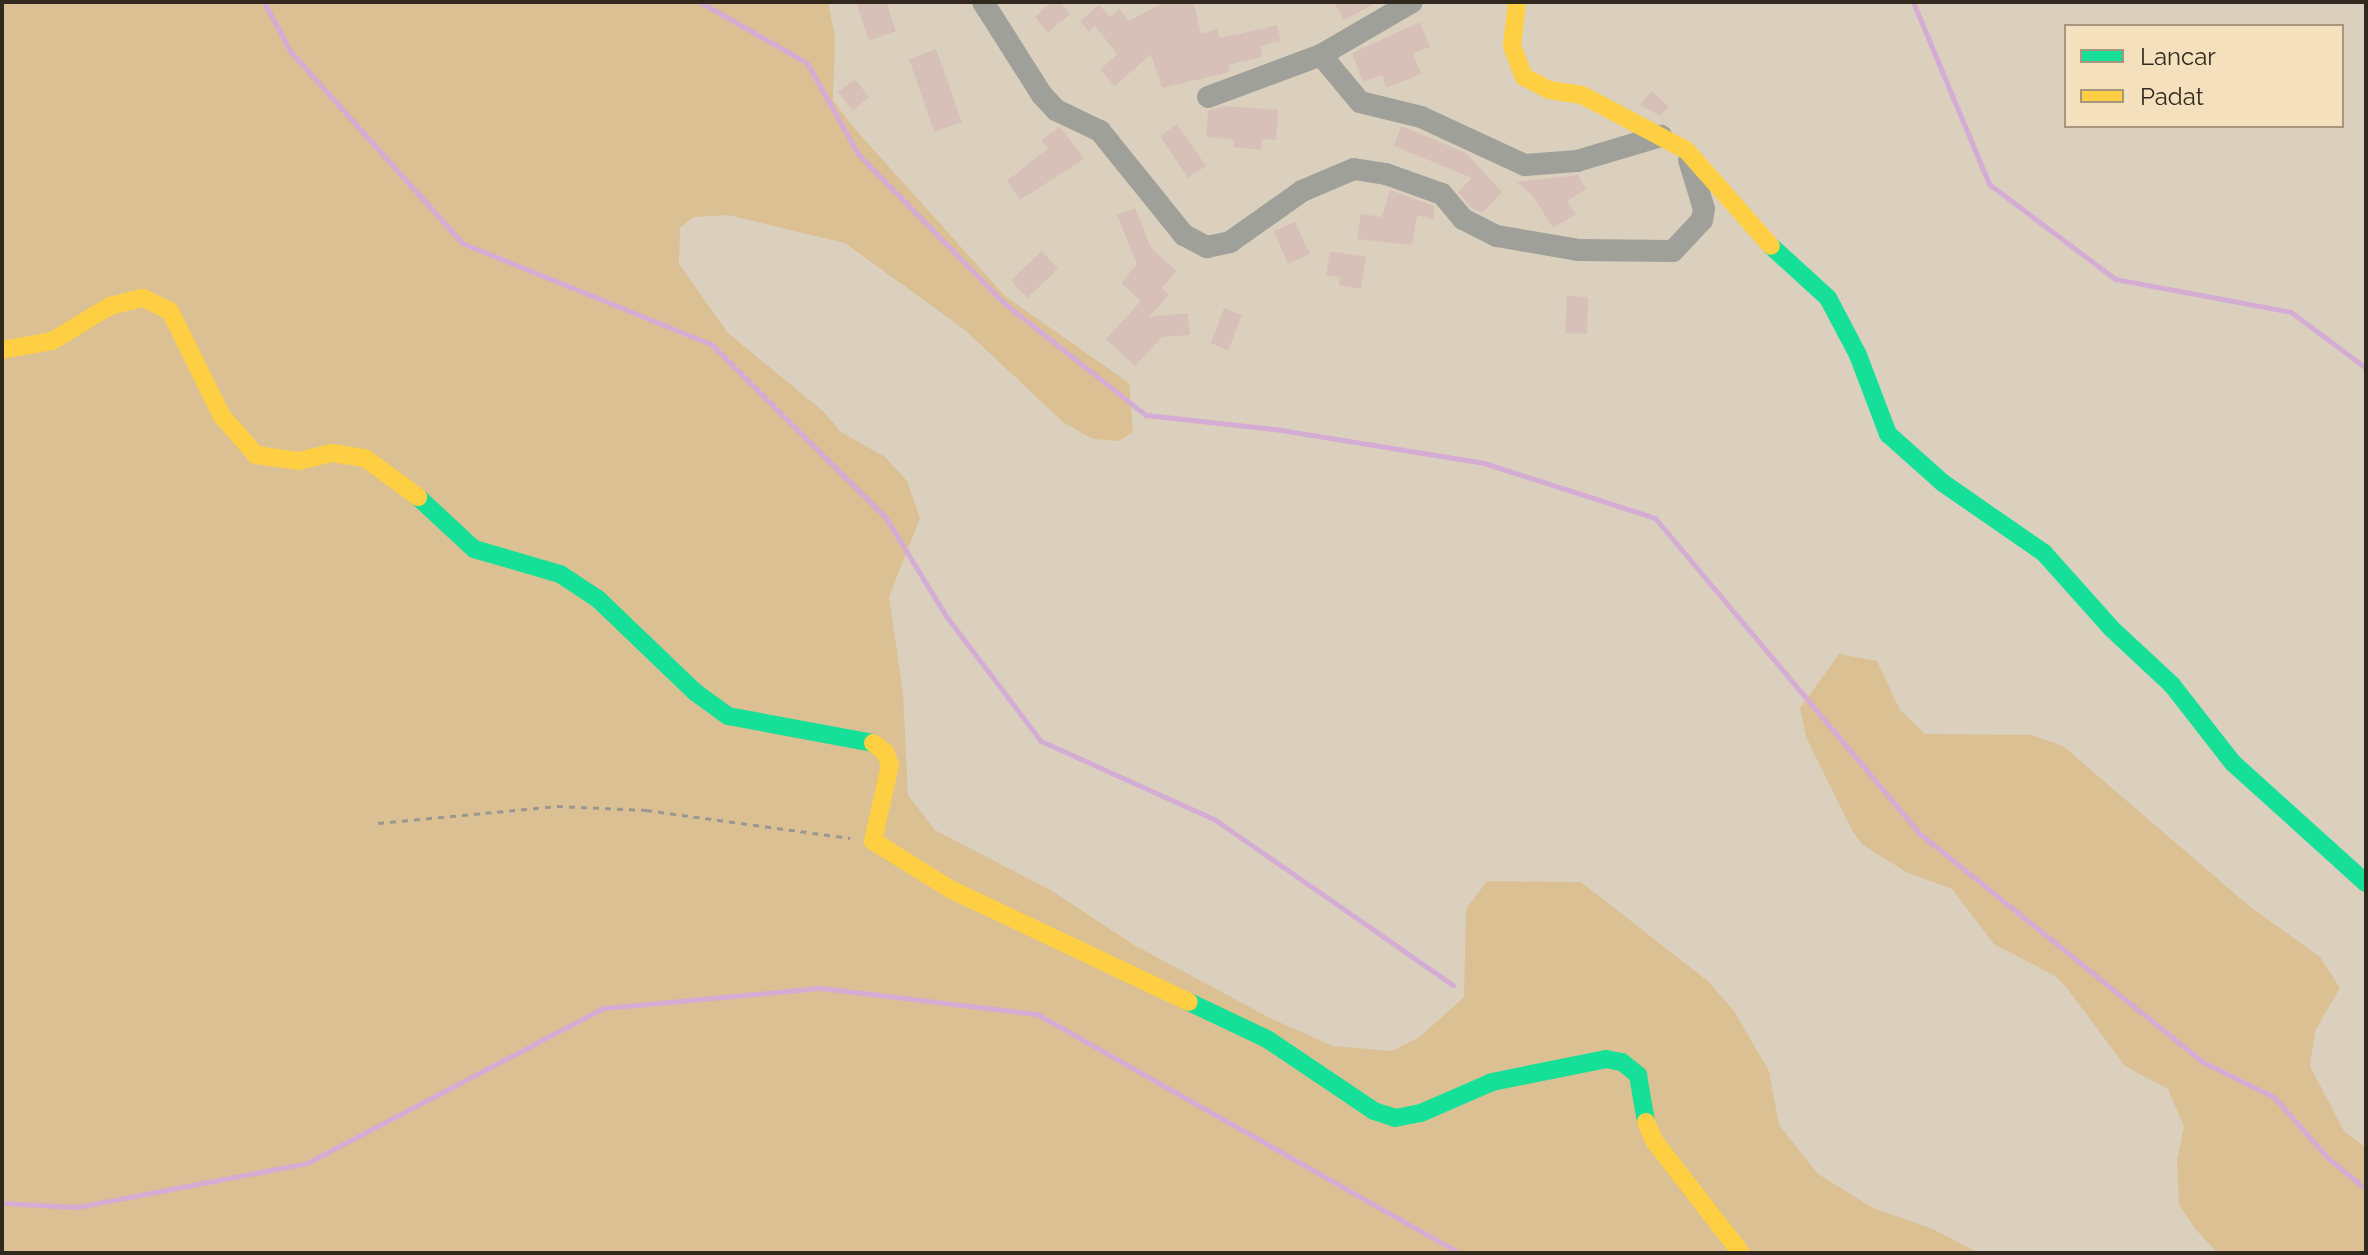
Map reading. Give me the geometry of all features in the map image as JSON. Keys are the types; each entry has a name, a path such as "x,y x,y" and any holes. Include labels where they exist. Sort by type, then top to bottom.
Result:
{"street":[{"path":"983,2 1042,95 1056,110 1100,131 1184,235 1207,247 1230,242 1302,191 1339,171 1354,169 1386,174 1442,194 1463,219 1497,236 1578,250 1673,251 1697,229 1704,209 1686,150"},
{"path":"1208,97 1321,55 1412,2"},
{"path":"1517,2 1512,46 1524,77 1550,90 1582,95 1686,150 1750,226 1828,298 1858,355 1888,434 1943,483 2044,553 2112,629 2172,685 2233,763 2366,883"},
{"path":"1321,55 1360,102 1421,117 1525,165 1577,161 1661,136"},
{"path":"2,350 52,341 110,306 143,298 170,311 222,416 256,455 299,461 332,453 365,458 390,472 474,549 560,574 598,599 695,692 728,716 873,743 885,752 890,765 873,841 950,889 1267,1039 1374,1111 1395,1118 1421,1113 1492,1082 1606,1059 1622,1062 1638,1075 1645,1121 1655,1142 1741,1253"}],"path":[{"path":"378,823 557,806 646,810 873,841"}],"shaded area":[{"path":"2,2 828,2 835,38 833,101 855,129 1005,296 1129,383 1133,432 1119,441 1093,439 1063,422 965,330 845,243 728,215 694,217 680,228 679,264 728,333 824,412 841,432 885,457 907,481 920,518 889,597 903,693 908,795 935,830 1052,891 1136,946 1270,1018 1333,1046 1392,1051 1421,1036 1464,997 1466,909 1487,881 1581,882 1709,982 1734,1011 1769,1071 1779,1125 1818,1174 1873,1208 1933,1229 1979,1253 2,1253"},
{"path":"1839,654 1877,661 1900,710 1925,734 2031,735 2063,746 2249,906 2320,957 2340,988 2315,1031 2310,1066 2344,1131 2366,1148 2366,1253 2218,1253 2197,1231 2179,1205 2177,1161 2184,1127 2168,1089 2125,1066 2067,988 2055,976 1994,944 1952,889 1908,873 1863,845 1853,832 1806,737 1800,708"}],"building":[{"path":"856,2 886,2 896,31 869,41"},
{"path":"1052,2 1060,2 1070,14 1048,33 1035,17"},
{"path":"1194,2 1201,34 1217,29 1220,38 1277,25 1281,41 1260,46 1262,57 1228,65 1230,72 1162,88 1151,54 1115,86 1100,70 1117,54 1095,26 1089,32 1080,21 1099,5 1110,17 1120,9 1129,21 1161,4"},
{"path":"1334,2 1377,2 1344,20"},
{"path":"1420,22 1430,47 1413,53 1421,74 1386,88 1382,75 1363,82 1352,53"},
{"path":"936,49 962,122 934,132 909,59"},
{"path":"855,79 869,97 853,111 838,92"},
{"path":"1652,91 1669,107 1660,116 1640,105"},
{"path":"1224,106 1278,110 1276,140 1262,139 1261,150 1233,147 1234,139 1206,137 1208,111"},
{"path":"1177,124 1206,166 1188,178 1160,136"},
{"path":"1401,126 1466,153 1502,192 1482,213 1472,208 1458,192 1472,178 1394,146"},
{"path":"1060,127 1084,159 1020,200 1007,181 1048,148 1041,140"},
{"path":"1578,175 1586,189 1567,201 1576,214 1553,228 1533,196 1516,182"},
{"path":"1390,190 1434,206 1434,220 1417,215 1412,245 1357,239 1361,214 1382,217"},
{"path":"1135,208 1151,248 1177,271 1162,288 1169,295 1149,317 1188,313 1190,335 1162,337 1135,366 1106,339 1141,301 1121,283 1137,264 1117,215"},
{"path":"1295,222 1310,254 1288,264 1274,231"},
{"path":"1042,251 1058,269 1027,298 1011,280"},
{"path":"1330,251 1366,257 1361,289 1339,285 1340,277 1326,275"},
{"path":"1567,296 1588,297 1587,334 1565,333"},
{"path":"1224,308 1242,315 1228,351 1211,343"}],"waterway":[{"path":"264,2 290,51 462,243 711,344 886,518 946,616 1041,741 1214,819 1453,985"},
{"path":"700,2 807,63 858,154 1004,303 1146,415 1281,430 1484,463 1655,518 1919,833 2203,1062 2274,1097 2328,1158 2366,1189"},
{"path":"1913,2 1989,184 2115,279 2291,312 2366,368"},
{"path":"2,1203 77,1207 307,1163 604,1008 821,988 1037,1014 1460,1253"}],"traffic: fast":[{"path":"1771,246 1828,298 1858,355 1888,434 1943,483 2044,553 2112,629 2172,685 2233,763 2366,883"},
{"path":"418,497 474,549 560,574 598,599 695,692 728,716 873,743"},
{"path":"1189,1002 1267,1039 1374,1111 1395,1118 1421,1113 1492,1082 1606,1059 1622,1062 1638,1075 1646,1122"}],"traffic: slow":[{"path":"1517,2 1512,46 1524,77 1550,90 1582,95 1686,150 1771,246"},
{"path":"2,350 52,341 110,306 143,298 170,311 222,416 256,455 299,461 332,453 365,458 418,497"},
{"path":"873,743 885,752 890,765 873,841 950,889 1189,1002"},
{"path":"1646,1122 1655,1142 1741,1253"}]}
